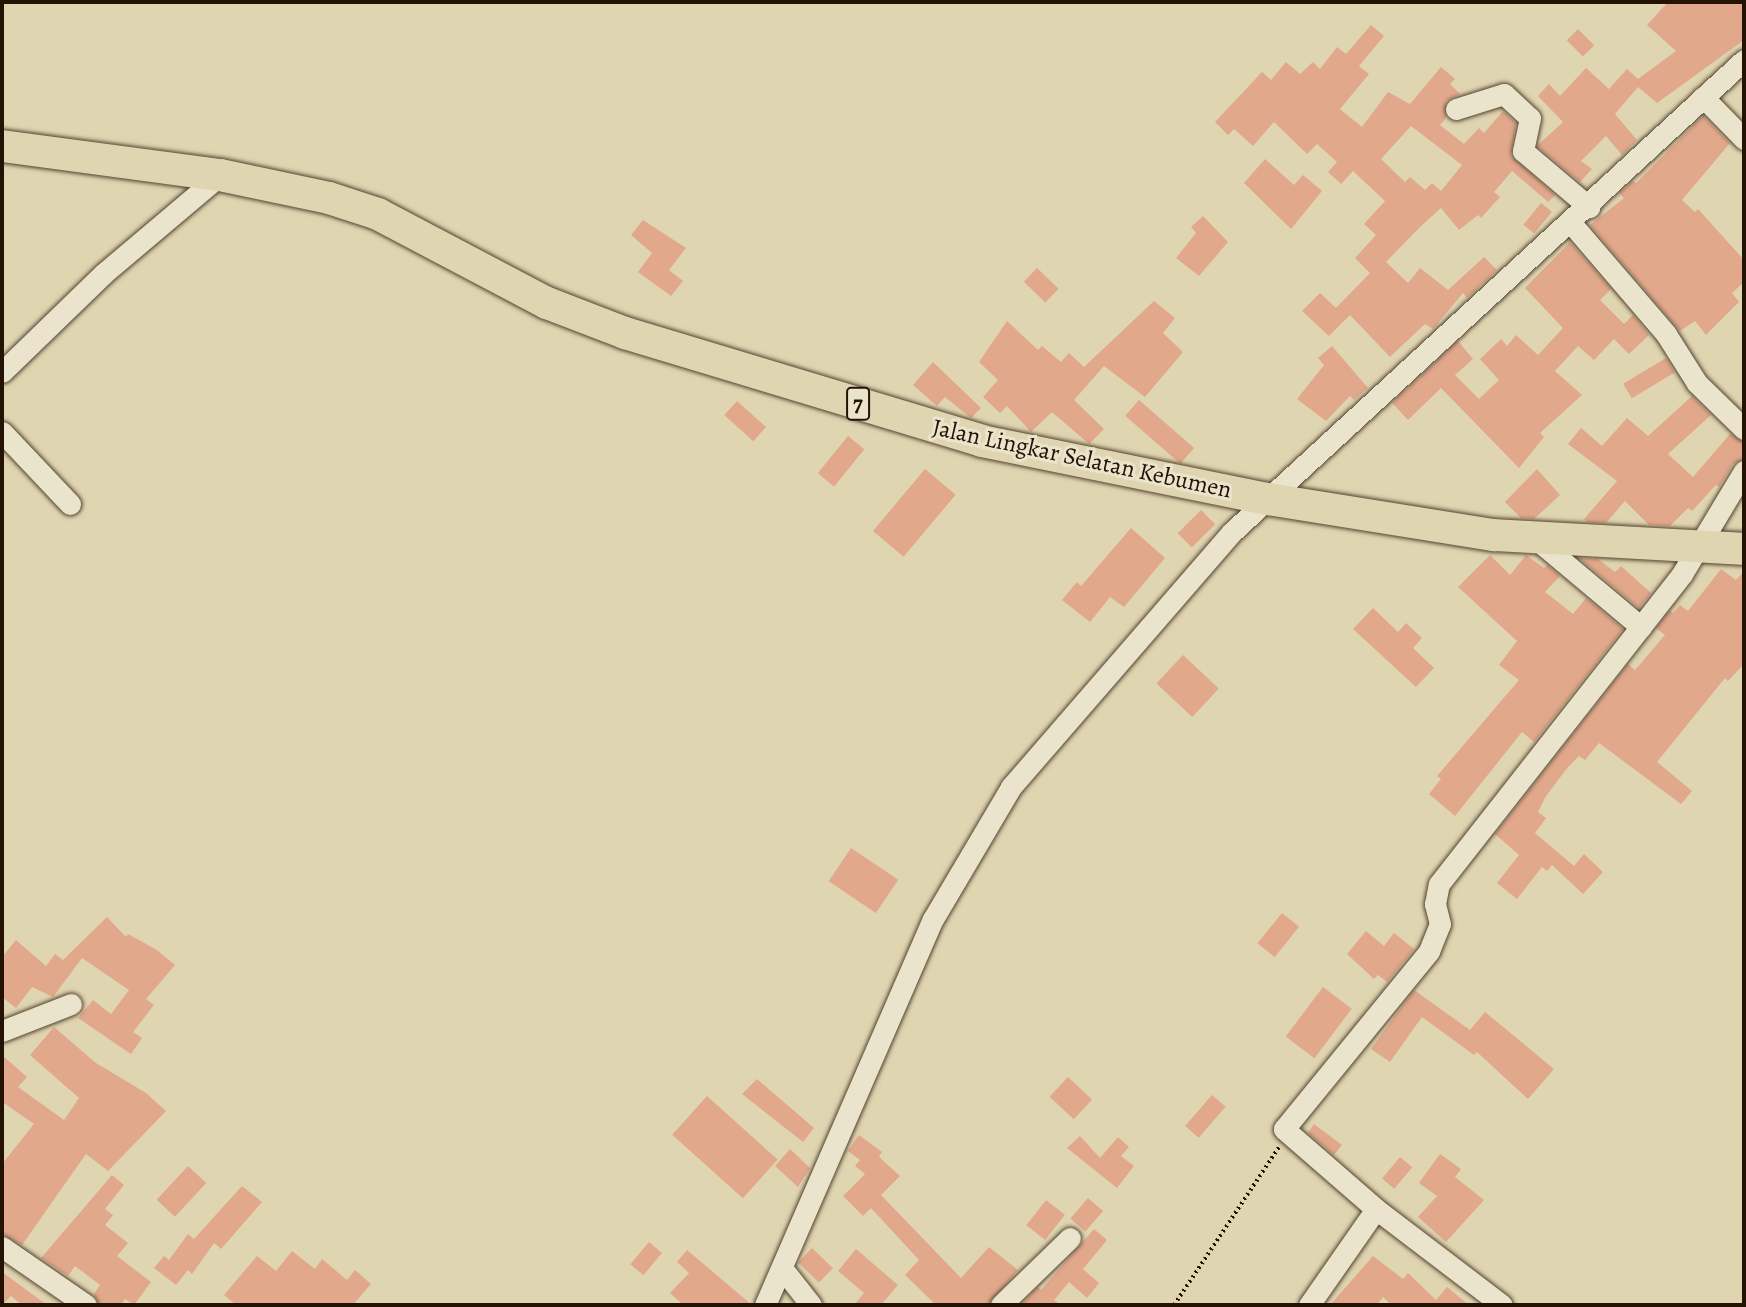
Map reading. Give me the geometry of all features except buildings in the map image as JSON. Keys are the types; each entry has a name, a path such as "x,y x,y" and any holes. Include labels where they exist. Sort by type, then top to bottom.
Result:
{"highway":[{"name":"Jalan Lingkar Selatan Kebumen","path":"2,146 285,185 378,214 547,303 637,336 982,441 1268,499 1536,539 1696,549 1744,549"}],"street":[{"path":"765,1305 933,919 966,858 1011,787 1063,722 1232,532 1589,207 1744,60"},
{"path":"1456,109 1504,94 1530,118 1523,151 1589,207"},
{"path":"1703,97 1744,139"},
{"path":"2,372 103,274 220,175"},
{"path":"1571,223 1666,334 1697,383 1744,429"},
{"path":"2,432 70,504"},
{"path":"1502,1305 1376,1209 1284,1129 1436,940 1440,924 1435,904 1439,884 1641,627 1696,549 1744,471"},
{"path":"1536,539 1641,627"},
{"path":"2,1031 71,1004"},
{"path":"1308,1305 1376,1209"},
{"path":"1011,1302 1070,1238"},
{"path":"2,1247 86,1305"},
{"path":"782,1268 811,1305"}],"path":[{"path":"1174,1305 1287,1133"}]}
